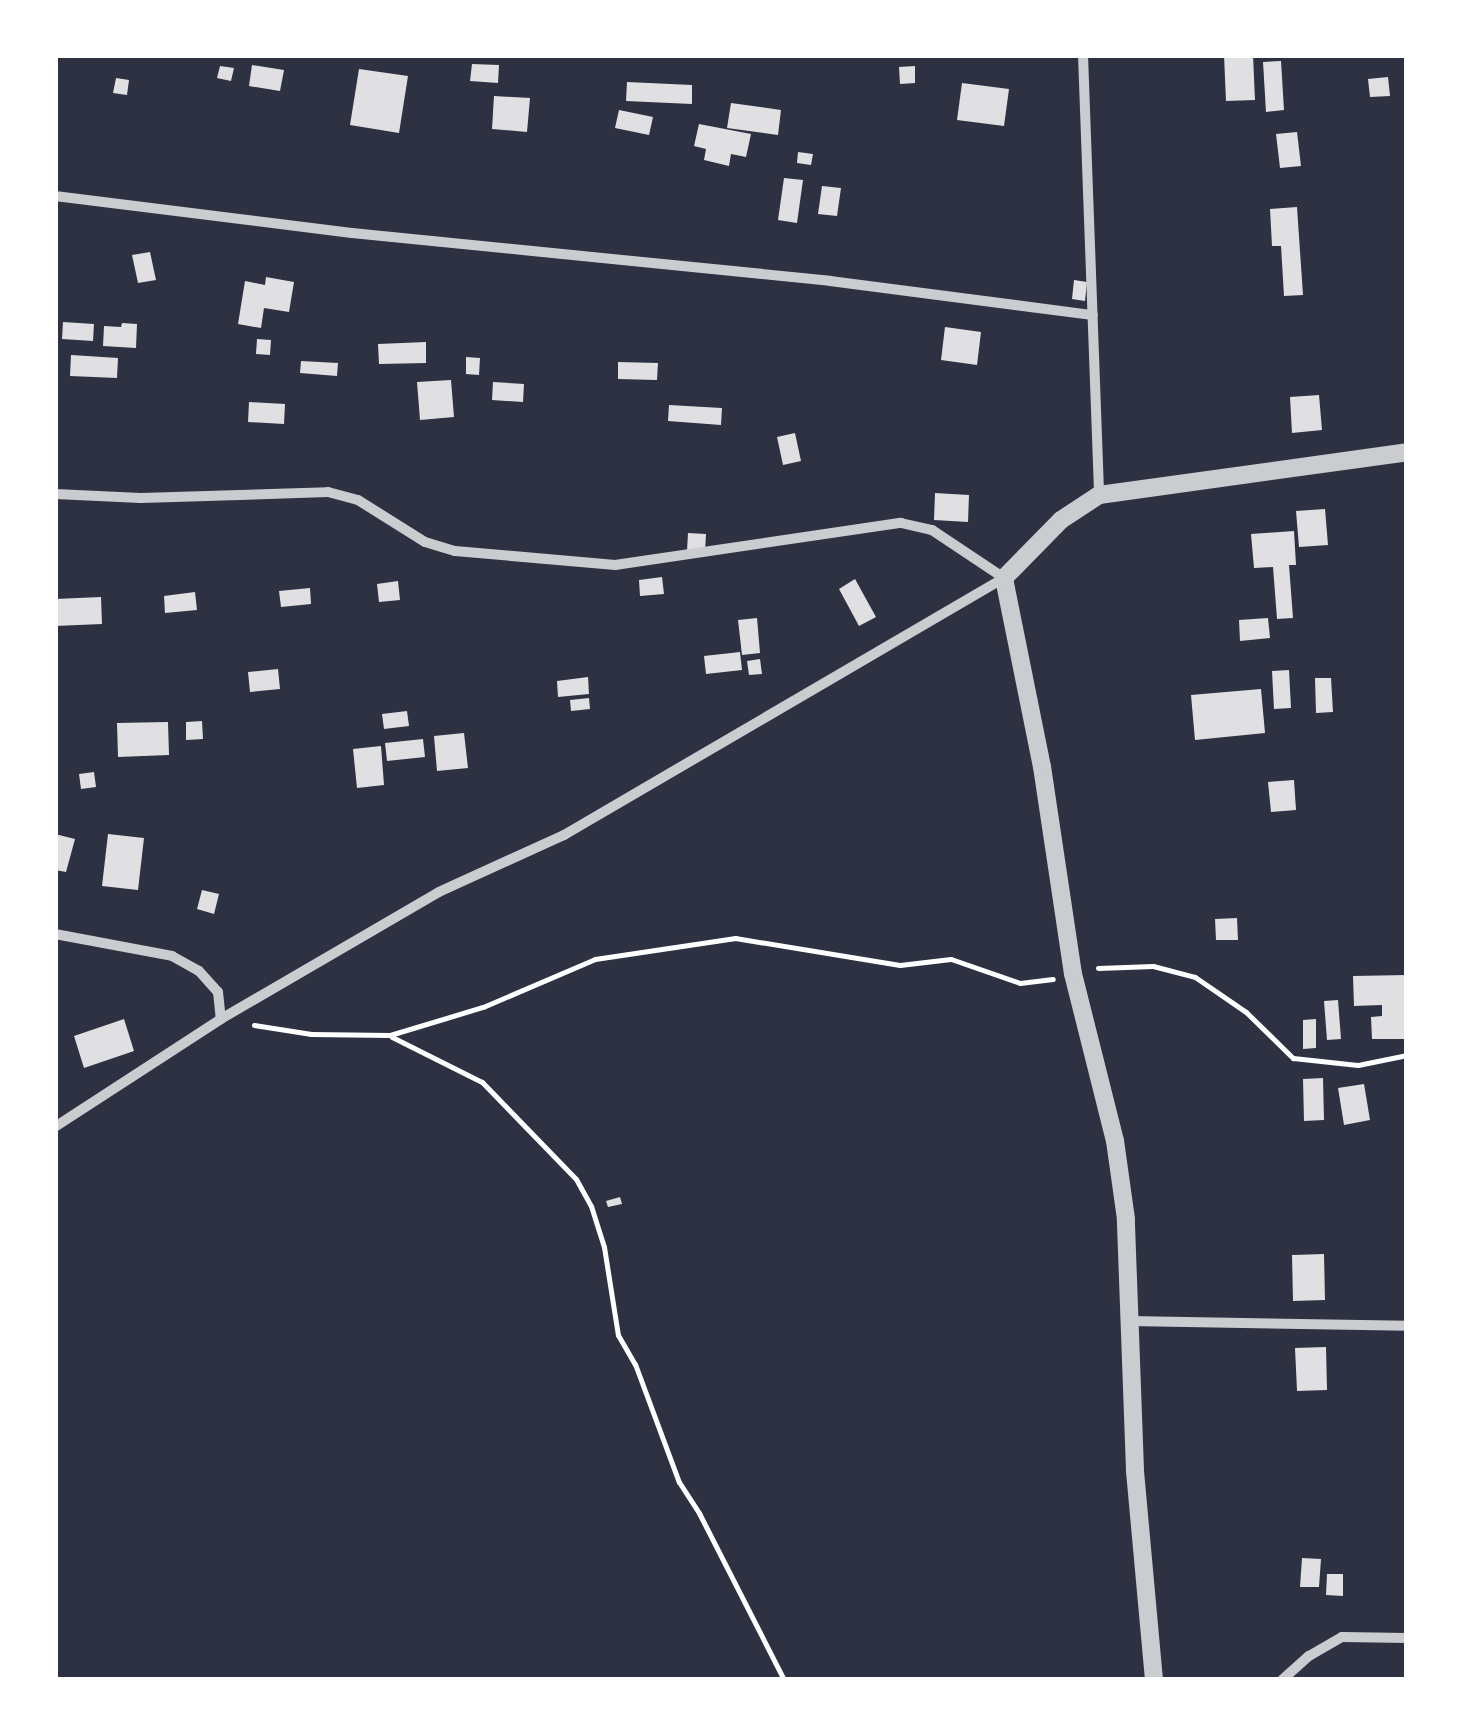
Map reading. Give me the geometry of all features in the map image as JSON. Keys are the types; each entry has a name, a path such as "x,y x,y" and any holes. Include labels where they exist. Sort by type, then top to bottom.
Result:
{"street":[{"path":"1083,55 1100,495"},
{"path":"55,196 352,232 830,281 1093,315"},
{"path":"55,1127 222,1019 439,892 564,835 1004,578 1061,520 1100,495 1407,452"},
{"path":"55,494 158,498 328,492 358,500 426,542 440,546 586,564 646,562 901,524 932,530 1004,578 1042,766 1072,974 1115,1140 1126,1219 1134,1470 1154,1680"},
{"path":"55,934 172,956 199,970 218,992 222,1019"},
{"path":"1128,1321 1407,1326"},
{"path":"1282,1680 1309,1656 1342,1637 1407,1638"}],"path":[{"path":"222,1019 311,1034 390,1035 466,1014 595,959 735,938 900,966 950,958 1020,983 1135,964 1195,977 1246,1012 1293,1058 1327,1065 1407,1055"},
{"path":"390,1035 482,1082 576,1179 591,1206 604,1247 618,1335 635,1364 679,1482 700,1513 784,1680"}],"building":[{"path":"1224,55 1253,55 1255,100 1226,101"},
{"path":"1281,61 1284,110 1266,112 1263,62"},
{"path":"472,64 499,65 498,83 470,81"},
{"path":"252,65 284,70 280,91 249,86"},
{"path":"220,66 234,68 231,81 217,78"},
{"path":"915,66 915,83 900,84 899,67"},
{"path":"359,69 408,76 399,133 350,125"},
{"path":"1388,77 1390,96 1370,97 1368,79"},
{"path":"116,78 129,80 127,95 113,93"},
{"path":"627,82 692,85 692,104 626,101"},
{"path":"962,83 1009,89 1004,126 957,120"},
{"path":"494,96 530,98 527,132 492,129"},
{"path":"731,103 781,110 778,135 727,128"},
{"path":"619,110 653,117 649,135 615,128"},
{"path":"699,124 751,134 746,157 731,154 729,166 704,160 706,149 694,146"},
{"path":"1297,132 1301,166 1280,168 1276,134"},
{"path":"798,152 813,154 811,165 797,163"},
{"path":"784,178 803,180 797,223 778,220"},
{"path":"822,186 841,188 837,216 818,214"},
{"path":"1297,207 1303,295 1284,296 1281,246 1272,246 1270,209"},
{"path":"150,252 156,280 138,283 132,255"},
{"path":"266,277 294,282 289,312 264,308 261,328 238,324 245,281 265,285"},
{"path":"1074,280 1087,282 1085,301 1072,299"},
{"path":"63,322 94,324 93,341 62,339"},
{"path":"122,323 137,324 136,348 103,346 104,326 121,327"},
{"path":"945,327 981,332 977,365 941,360"},
{"path":"257,339 271,340 270,355 256,354"},
{"path":"426,342 426,363 379,364 378,344"},
{"path":"71,355 118,358 117,378 70,376"},
{"path":"466,357 480,358 479,375 466,374"},
{"path":"301,361 338,363 337,376 300,373"},
{"path":"618,362 658,363 657,380 618,379"},
{"path":"451,380 454,417 420,420 417,382"},
{"path":"493,382 524,384 523,402 492,400"},
{"path":"1319,395 1322,430 1292,433 1290,397"},
{"path":"249,402 285,404 284,424 248,422"},
{"path":"669,405 722,408 721,425 668,421"},
{"path":"795,433 801,461 783,465 777,437"},
{"path":"935,493 969,495 968,522 934,520"},
{"path":"1325,509 1328,545 1299,547 1296,511"},
{"path":"1294,531 1296,565 1289,565 1293,618 1277,619 1273,567 1254,568 1251,534"},
{"path":"688,533 706,534 705,552 687,551"},
{"path":"662,577 664,594 640,596 639,580"},
{"path":"855,579 876,617 859,626 839,589"},
{"path":"398,581 400,600 379,602 377,584"},
{"path":"310,588 311,604 281,607 279,591"},
{"path":"195,592 197,610 165,613 164,596"},
{"path":"101,597 102,624 55,626 55,599"},
{"path":"757,618 760,653 742,655 738,620"},
{"path":"1268,618 1270,638 1240,641 1239,620"},
{"path":"740,652 742,670 706,674 704,656"},
{"path":"760,659 762,674 749,675 747,661"},
{"path":"278,669 280,689 250,692 248,672"},
{"path":"1289,670 1291,708 1274,709 1272,671"},
{"path":"588,677 589,694 558,697 557,681"},
{"path":"1315,678 1331,678 1333,712 1316,713"},
{"path":"1261,689 1265,733 1195,740 1191,695"},
{"path":"589,698 590,709 571,711 570,700"},
{"path":"407,711 409,726 384,729 382,714"},
{"path":"202,721 203,739 186,740 186,722"},
{"path":"168,722 169,755 118,757 117,723"},
{"path":"464,733 468,768 437,771 434,736"},
{"path":"423,739 425,757 387,761 385,743"},
{"path":"381,746 384,785 357,788 353,749"},
{"path":"94,772 96,787 81,789 79,774"},
{"path":"1294,780 1296,810 1271,812 1268,782"},
{"path":"55,834 75,839 66,872 55,870"},
{"path":"108,834 144,838 138,890 102,886"},
{"path":"202,890 219,894 214,914 197,909"},
{"path":"1237,918 1238,940 1216,940 1215,919"},
{"path":"1407,975 1406,1039 1372,1039 1371,1017 1382,1016 1382,1005 1354,1006 1353,976"},
{"path":"1338,1000 1341,1039 1327,1040 1324,1001"},
{"path":"124,1019 134,1051 84,1068 74,1036"},
{"path":"1316,1019 1316,1048 1303,1049 1303,1020"},
{"path":"1323,1078 1324,1120 1304,1121 1303,1079"},
{"path":"1364,1084 1370,1120 1344,1125 1338,1088"},
{"path":"620,1197 622,1204 608,1207 606,1201"},
{"path":"1324,1254 1325,1300 1293,1301 1292,1255"},
{"path":"1326,1347 1327,1390 1297,1391 1295,1348"},
{"path":"1302,1558 1321,1559 1319,1587 1300,1587"},
{"path":"1327,1574 1343,1574 1343,1596 1326,1595"}]}
